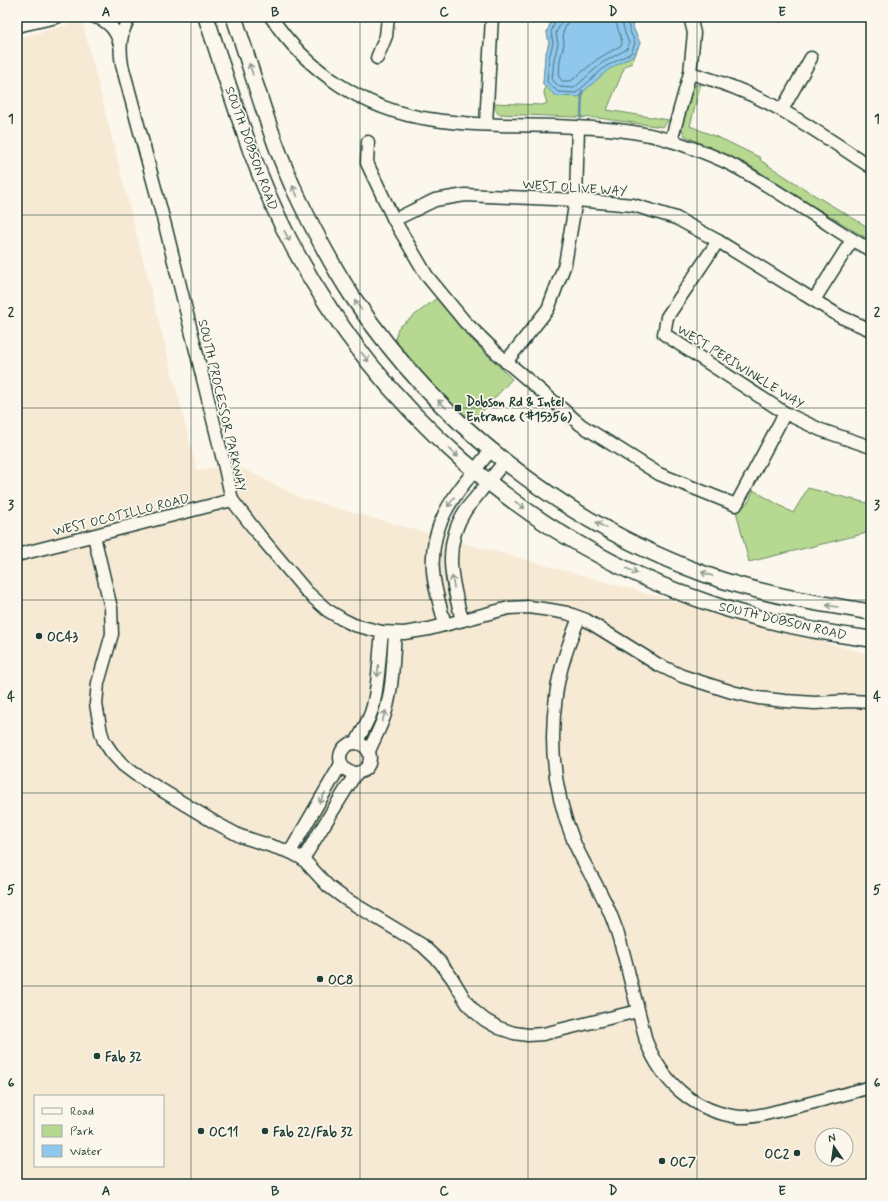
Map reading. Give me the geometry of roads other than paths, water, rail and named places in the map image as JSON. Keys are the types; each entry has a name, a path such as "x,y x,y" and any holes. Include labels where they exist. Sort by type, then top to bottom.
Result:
{"main road":[{"name":"SOUTH DOBSON ROAD","path":"206,17 260,177 302,264 338,320 377,373 416,416 460,458 474,471 518,505 577,543 652,581 709,603 739,612 803,628 871,639"},
{"name":"SOUTH DOBSON ROAD","path":"234,17 269,123 292,183 321,242 352,296 372,323 408,369 453,415 516,471 564,504 635,544 708,575 769,594 871,612"}],"street":[{"path":"17,26 39,17"},
{"path":"17,26 57,17"},
{"path":"95,17 111,26 120,46"},
{"name":"SOUTH PROCESSOR PARKWAY","path":"130,17 122,32 120,46 122,65 166,229 226,468 232,500 307,592 327,610 342,619 367,629 382,632 414,632 509,608 528,607 567,613 586,620 657,664 697,681 732,692 758,698 785,701 815,703 851,701 871,702"},
{"path":"271,17 285,36 326,76 380,106 410,116 446,122 605,128 623,130 671,140 735,167 852,240 871,250"},
{"path":"377,58 386,36 388,17"},
{"path":"486,124 492,17"},
{"path":"671,140 690,73 694,33 690,17"},
{"path":"782,110 811,58"},
{"path":"690,73 720,81 782,110 871,167"},
{"path":"506,362 548,309 565,264 576,200 578,127"},
{"path":"368,142 367,163 394,220 427,276 465,322 506,362 581,425 659,474 736,505 785,413"},
{"name":"WEST OLIVE WAY","path":"394,220 435,200 465,196 576,200 633,204 676,218 718,241 841,317 871,330"},
{"path":"814,300 852,240"},
{"name":"WEST PERIWINKLE WAY","path":"718,241 668,317 664,334 785,413 821,430 871,447"},
{"path":"445,625 433,572 434,544 438,527 452,500 491,450"},
{"path":"462,620 452,578 450,561 454,534 465,511 505,461"},
{"name":"WEST OCOTILLO ROAD","path":"17,556 232,500"},
{"path":"94,536 110,608 112,634 98,683 96,704 104,741 123,765 135,774 214,822 240,836 290,852 303,859 328,886 344,898 422,945 440,962 474,1011 485,1020 499,1028 514,1033 528,1035 543,1034 638,1011"},
{"path":"579,618 566,652 556,696 553,733 556,773 562,805 574,842 603,896 619,935 646,1040 651,1054 660,1069 670,1082 687,1096 706,1108 741,1117 755,1116 871,1087"},
{"path":"356,742 369,719 373,706 382,632"},
{"path":"303,859 356,773 368,766 370,761 369,751 380,728 389,701 395,633"},
{"path":"356,773 347,770 341,764 340,759 342,750 348,744 356,742 364,745 369,751"},
{"path":"290,852 341,764"}],"water":[{"path":"555,17 630,17 640,43 634,55 608,70 579,97 556,96 543,84 545,57 549,43 547,32 552,19"}],"waterway":[{"path":"581,118 582,91"}],"place":[{"name":"Dobson Rd & Intel Entrance (#15356)","path":"458,408"},
{"name":"OC43","path":"39,636"},
{"name":"OC8","path":"320,979"},
{"name":"Fab 32","path":"97,1056"},
{"name":"OC11","path":"201,1131"},
{"name":"Fab 22/Fab 32","path":"265,1131"},
{"name":"OC2","path":"797,1153"},
{"name":"OC7","path":"662,1161"}]}
